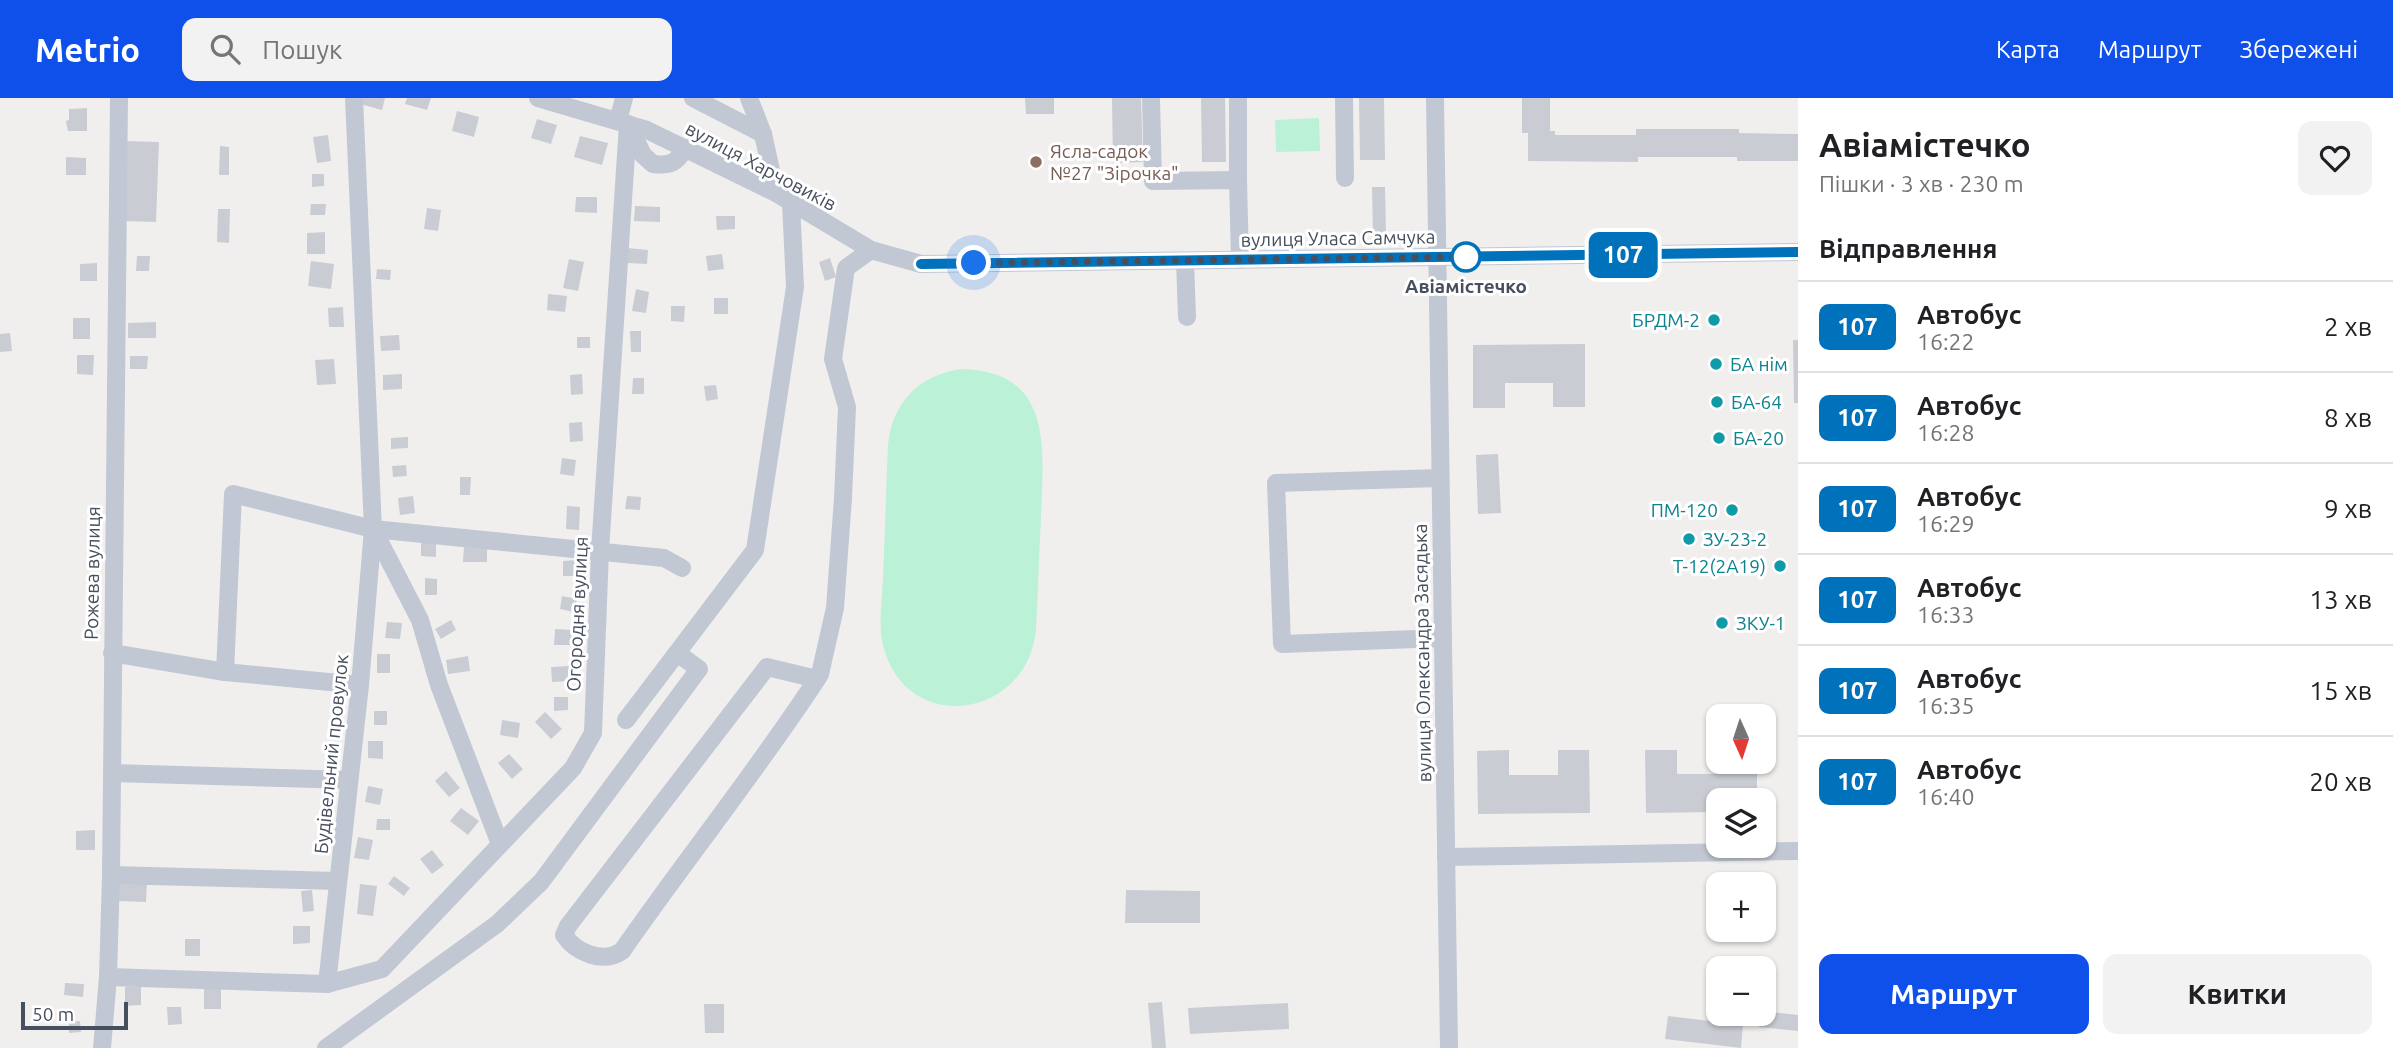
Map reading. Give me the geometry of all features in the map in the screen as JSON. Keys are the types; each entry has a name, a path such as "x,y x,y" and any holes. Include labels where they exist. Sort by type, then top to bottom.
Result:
{"street":[{"name":"Рожева вулиця","path":"102,1048 108,977 111,875 111,653 119,98"},
{"name":"Будівельний провулок","path":"327,984 360,685 373,529 354,98"},
{"name":"вулиця Харчовиків","path":"538,98 647,130 776,193 871,250 921,264"},
{"name":"Огородня вулиця","path":"108,977 327,984 382,969 573,768 593,733 624,98"},
{"path":"693,98 763,134"},
{"path":"749,98 763,134 776,193"},
{"path":"1151,98 1153,181 1238,180"},
{"path":"1238,98 1240,260"},
{"path":"1344,98 1345,178"},
{"name":"вулиця Олександра Засядька","path":"1435,98 1449,1048"},
{"path":"623,123 643,155 653,164 666,166 678,162 685,148"},
{"path":"626,720 755,550 795,287 792,203"},
{"path":"817,679 766,667 568,926 564,935 568,940 599,957 616,955 622,951 772,747 817,679 835,608 843,498 847,407 833,359 846,268 871,250"},
{"name":"вулиця Уласа Самчука","path":"921,264 1798,252"},
{"path":"1185,261 1187,317"},
{"path":"1440,478 1276,484 1282,644 1443,638"},
{"path":"225,672 233,494 373,529 664,558 682,568"},
{"name":"Будівельний провулок","path":"373,529 420,620 439,685 500,845"},
{"path":"111,653 225,672 360,685"},
{"path":"326,1048 497,924 541,882 699,669 677,653"},
{"path":"112,773 349,780"},
{"path":"1446,858 1798,851"},
{"path":"111,875 338,881"}],"green space":[{"path":"1319,118 1320,151 1276,152 1275,120"},
{"path":"961,369 992,373 1013,384 1028,399 1037,419 1043,466 1036,630 1028,660 1012,682 991,698 967,705 942,705 918,696 899,678 885,652 881,634 888,445 895,416 910,394 932,377"}],"building":[{"path":"361,98 385,98 382,110 360,104"},
{"path":"407,98 431,98 427,110 405,104"},
{"path":"1025,98 1054,98 1054,114 1026,114"},
{"path":"1112,98 1141,98 1143,162 1113,163"},
{"path":"1201,98 1225,98 1226,162 1202,162"},
{"path":"1359,98 1384,98 1385,160 1360,160"},
{"path":"1522,98 1550,98 1550,131 1555,131 1555,135 1636,135 1636,129 1739,129 1739,133 1798,134 1798,161 1737,161 1737,157 1638,157 1638,162 1528,161 1528,133 1522,133"},
{"path":"87,108 87,131 68,131 66,121 69,120 69,109"},
{"path":"457,111 479,117 474,137 452,131"},
{"path":"537,119 557,125 551,144 531,138"},
{"path":"328,135 331,161 317,163 313,137"},
{"path":"580,136 608,143 602,165 574,157"},
{"path":"125,141 159,142 156,222 122,221"},
{"path":"220,146 229,147 229,175 219,175"},
{"path":"66,157 86,158 86,175 66,175"},
{"path":"312,174 324,174 324,186 312,187"},
{"path":"1372,187 1385,187 1386,235 1373,235"},
{"path":"576,197 597,197 597,213 575,212"},
{"path":"311,204 326,204 325,215 310,215"},
{"path":"635,206 660,207 660,222 634,221"},
{"path":"427,208 441,210 438,231 424,229"},
{"path":"218,209 230,209 229,243 217,242"},
{"path":"716,216 735,216 735,229 717,230"},
{"path":"325,232 325,254 307,254 307,233"},
{"path":"628,248 648,250 647,264 627,263"},
{"path":"722,254 724,269 708,271 706,256"},
{"path":"137,256 150,256 149,271 136,271"},
{"path":"830,258 836,277 825,281 819,262"},
{"path":"569,259 584,262 578,291 563,288"},
{"path":"311,261 334,264 331,289 308,286"},
{"path":"97,263 97,281 80,281 80,264"},
{"path":"377,269 391,270 390,280 376,279"},
{"path":"636,289 649,292 646,313 632,311"},
{"path":"548,294 567,296 565,312 547,310"},
{"path":"714,298 728,298 728,314 714,314"},
{"path":"671,306 685,306 684,322 671,321"},
{"path":"343,307 344,327 329,327 328,308"},
{"path":"73,318 90,318 90,339 73,339"},
{"path":"156,322 156,338 128,338 128,323"},
{"path":"630,331 641,331 641,352 631,352"},
{"path":"10,333 12,351 0,352 0,334"},
{"path":"399,335 400,350 381,351 380,336"},
{"path":"577,337 590,337 590,348 577,348"},
{"path":"1793,340 1798,340 1798,403 1794,403"},
{"path":"1585,344 1585,407 1553,407 1553,383 1505,383 1505,408 1473,408 1473,345"},
{"path":"77,355 94,355 93,375 77,374"},
{"path":"130,356 148,356 147,369 130,369"},
{"path":"334,359 336,384 317,385 315,360"},
{"path":"402,374 402,389 383,390 383,375"},
{"path":"582,374 583,394 571,395 570,375"},
{"path":"633,378 644,378 644,394 632,394"},
{"path":"716,385 718,399 706,401 704,386"},
{"path":"582,422 583,441 570,442 569,423"},
{"path":"408,437 408,448 391,449 391,438"},
{"path":"1498,454 1501,513 1478,514 1476,455"},
{"path":"562,458 576,460 574,476 560,474"},
{"path":"406,465 407,476 393,477 392,466"},
{"path":"460,477 471,477 470,495 460,495"},
{"path":"413,496 415,513 400,515 398,498"},
{"path":"627,496 641,497 640,510 625,509"},
{"path":"567,506 580,507 579,530 566,529"},
{"path":"421,539 436,540 436,557 421,556"},
{"path":"464,547 487,548 487,562 463,562"},
{"path":"578,560 578,576 563,576 563,561"},
{"path":"425,578 437,579 437,595 425,595"},
{"path":"562,596 577,599 574,612 560,609"},
{"path":"451,620 456,630 441,639 435,629"},
{"path":"387,622 402,623 400,639 385,638"},
{"path":"555,629 572,630 572,645 554,645"},
{"path":"377,654 390,654 390,673 377,673"},
{"path":"468,656 470,671 448,674 446,660"},
{"path":"569,666 570,681 552,682 551,667"},
{"path":"554,697 568,697 568,710 554,711"},
{"path":"374,711 387,711 387,725 374,725"},
{"path":"545,712 562,729 551,739 535,722"},
{"path":"502,720 520,723 518,738 500,735"},
{"path":"368,741 383,741 383,759 368,758"},
{"path":"1509,750 1509,775 1558,775 1558,750 1589,750 1590,813 1478,814 1477,751"},
{"path":"1645,750 1677,750 1677,774 1757,774 1757,788 1706,788 1706,812 1646,813"},
{"path":"509,754 523,769 512,779 498,763"},
{"path":"446,771 460,788 449,797 435,781"},
{"path":"368,786 383,789 380,805 365,802"},
{"path":"461,808 479,821 468,835 450,821"},
{"path":"377,819 390,819 390,830 376,830"},
{"path":"95,830 95,850 76,850 76,831"},
{"path":"358,837 373,840 369,860 354,858"},
{"path":"432,850 444,865 432,874 420,859"},
{"path":"394,876 410,888 404,896 388,884"},
{"path":"117,881 147,882 146,902 117,901"},
{"path":"360,884 377,886 373,916 357,914"},
{"path":"312,890 314,911 303,912 301,891"},
{"path":"1126,890 1200,891 1200,923 1125,923"},
{"path":"293,926 310,926 310,943 293,944"},
{"path":"185,939 200,939 200,956 185,956"},
{"path":"65,983 84,984 83,997 64,995"},
{"path":"125,987 141,987 141,1005 125,1006"},
{"path":"204,989 221,989 221,1009 204,1009"},
{"path":"1162,1002 1166,1048 1152,1048 1148,1003"},
{"path":"1288,1003 1289,1029 1190,1034 1188,1008"},
{"path":"704,1004 724,1004 724,1033 705,1033"},
{"path":"167,1007 181,1007 182,1024 168,1025"},
{"path":"1776,1012 1798,1015 1798,1031 1759,1027 1776,1026"},
{"path":"1668,1016 1706,1021 1706,1026 1743,1026 1741,1048 1665,1039"},
{"path":"80,1021 81,1032 69,1033 69,1022"}],"bus line":[{"name":"107","path":"921,264 1798,252"}],"place":[{"name":"Ясла-садок №27 \"Зірочка\"","path":"1036,162"},
{"name":"Авіамістечко","path":"1466,257"},
{"name":"БРДМ-2","path":"1714,320"},
{"name":"БА нім","path":"1716,364"},
{"name":"БА-64","path":"1717,402"},
{"name":"БА-20","path":"1719,438"},
{"name":"ПМ-120","path":"1732,510"},
{"name":"ЗУ-23-2","path":"1689,539"},
{"name":"Т-12(2А19)","path":"1780,566"},
{"name":"ЗКУ-1","path":"1722,623"}],"route":[{"path":"974,263 1466,257"}]}
